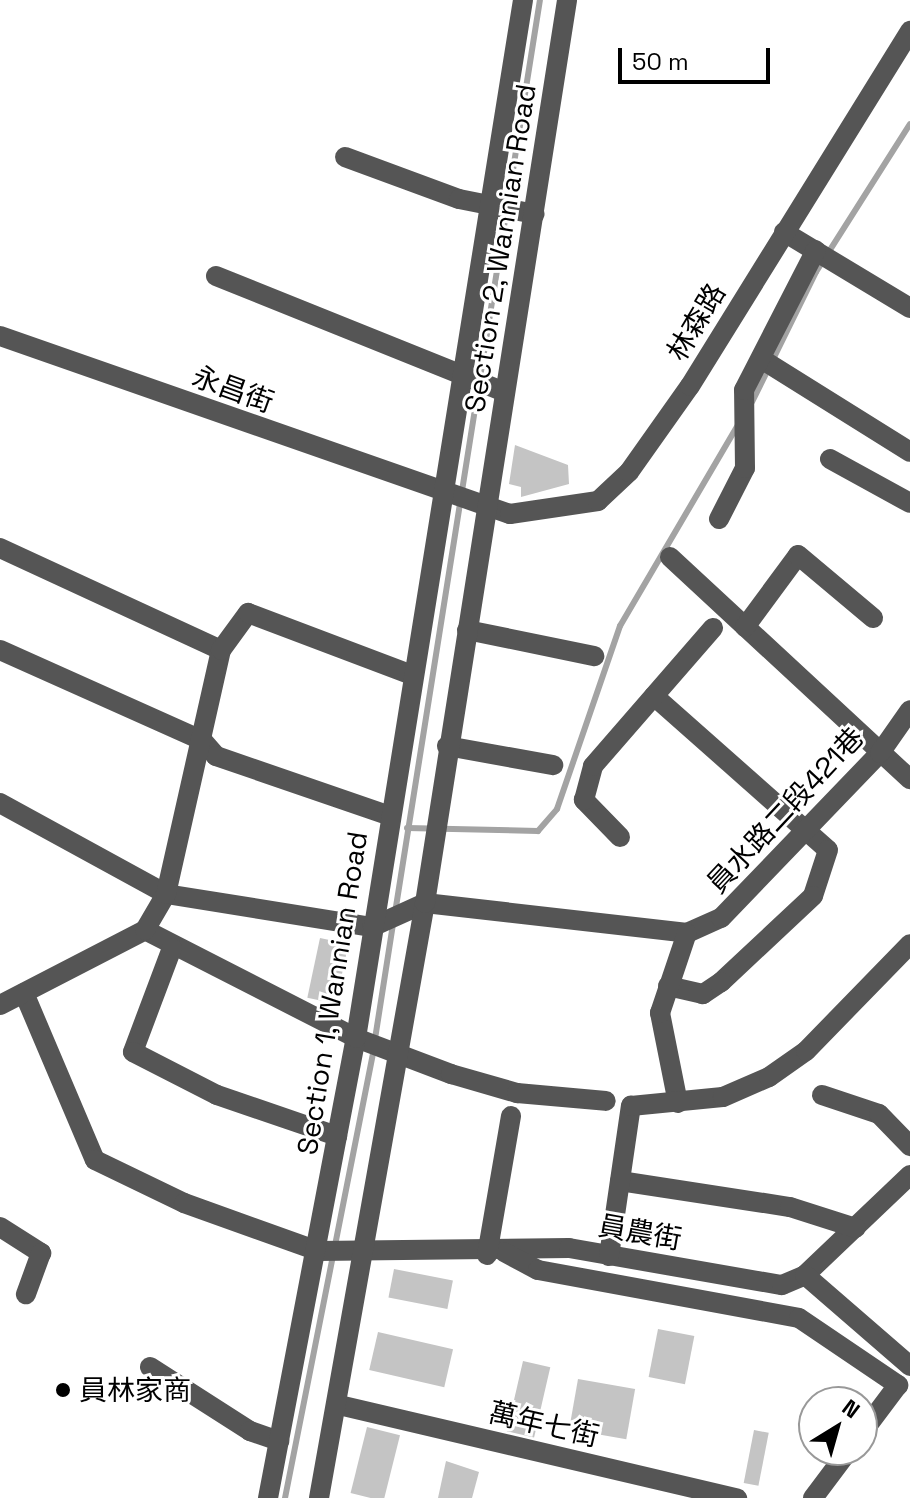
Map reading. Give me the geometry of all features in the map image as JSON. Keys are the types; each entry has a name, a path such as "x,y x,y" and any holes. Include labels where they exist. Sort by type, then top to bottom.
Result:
{"street":[{"name":"Section 2, Wannian Road","path":"447,497 523,0"},
{"name":"Section 2, Wannian Road","path":"484,505 535,214 567,0"},
{"name":"林森路","path":"447,497 525,514 598,501 629,472 690,386 910,31"},
{"path":"345,157 490,207 535,214"},
{"path":"784,232 910,308"},
{"path":"719,519 745,468 744,390 763,360 816,250"},
{"path":"216,276 466,379 505,392"},
{"name":"永昌街","path":"0,336 447,497"},
{"path":"763,360 910,452"},
{"path":"830,459 910,503"},
{"name":"Section 1, Wannian Road","path":"268,1498 318,1251 356,1038 412,675 447,497"},
{"path":"319,1498 339,1405 425,903 484,505"},
{"path":"0,548 221,650"},
{"path":"745,627 798,555 873,618"},
{"path":"670,557 910,779"},
{"path":"0,1005 145,930 166,894 203,741 221,650 248,613 412,675"},
{"path":"620,837 584,800 593,766 713,628"},
{"path":"467,630 594,656"},
{"path":"0,650 203,741 216,756 390,816"},
{"path":"654,696 803,833 820,836 828,850 813,896 703,994 668,986"},
{"name":"員水路二段421巷","path":"687,933 721,918 880,753 910,710"},
{"path":"447,746 553,765"},
{"path":"0,803 166,894 372,927 425,903 687,933 660,1013 678,1103"},
{"path":"145,930 172,948 356,1038 398,1049 517,1093 606,1101"},
{"path":"609,1256 631,1106 723,1097 769,1077 806,1051 910,944"},
{"path":"172,948 133,1052 217,1095 337,1136"},
{"path":"24,993 95,1160 184,1203 318,1251"},
{"path":"822,1095 879,1114 910,1146"},
{"path":"511,1116 496,1253 538,1270 799,1318 898,1385 878,1412"},
{"path":"910,1175 805,1275 910,1366"},
{"path":"620,1181 790,1207 856,1228"},
{"path":"0,1227 41,1253 26,1294"},
{"name":"員農街","path":"318,1251 365,1248 496,1253 569,1248 782,1285 805,1275"},
{"path":"150,1367 250,1431 279,1441"},
{"name":"萬年七街","path":"339,1405 737,1498"},
{"path":"813,1498 837,1466"}],"building":[{"path":"515,445 568,465 569,484 521,497 521,487 509,484"},
{"path":"320,938 348,944 336,1004 307,998"},
{"path":"394,1269 453,1280 447,1309 388,1297"},
{"path":"658,1329 694,1336 685,1384 649,1377"},
{"path":"378,1332 453,1349 444,1387 369,1370"},
{"path":"523,1361 550,1367 534,1437 507,1431"},
{"path":"578,1379 635,1389 626,1439 569,1429"},
{"path":"367,1427 400,1435 384,1498 351,1493"},
{"path":"754,1430 769,1433 758,1486 744,1483"},
{"path":"446,1461 479,1472 472,1498 438,1498"}],"waterway":[{"path":"395,913 540,0"},
{"path":"752,402 816,272 910,124"},
{"path":"407,828 538,831 557,809 620,626 738,425"},
{"path":"375,1039 393,924"},
{"path":"285,1498 374,1050"}],"place":[{"name":"員林家商","path":"63,1390"}]}
